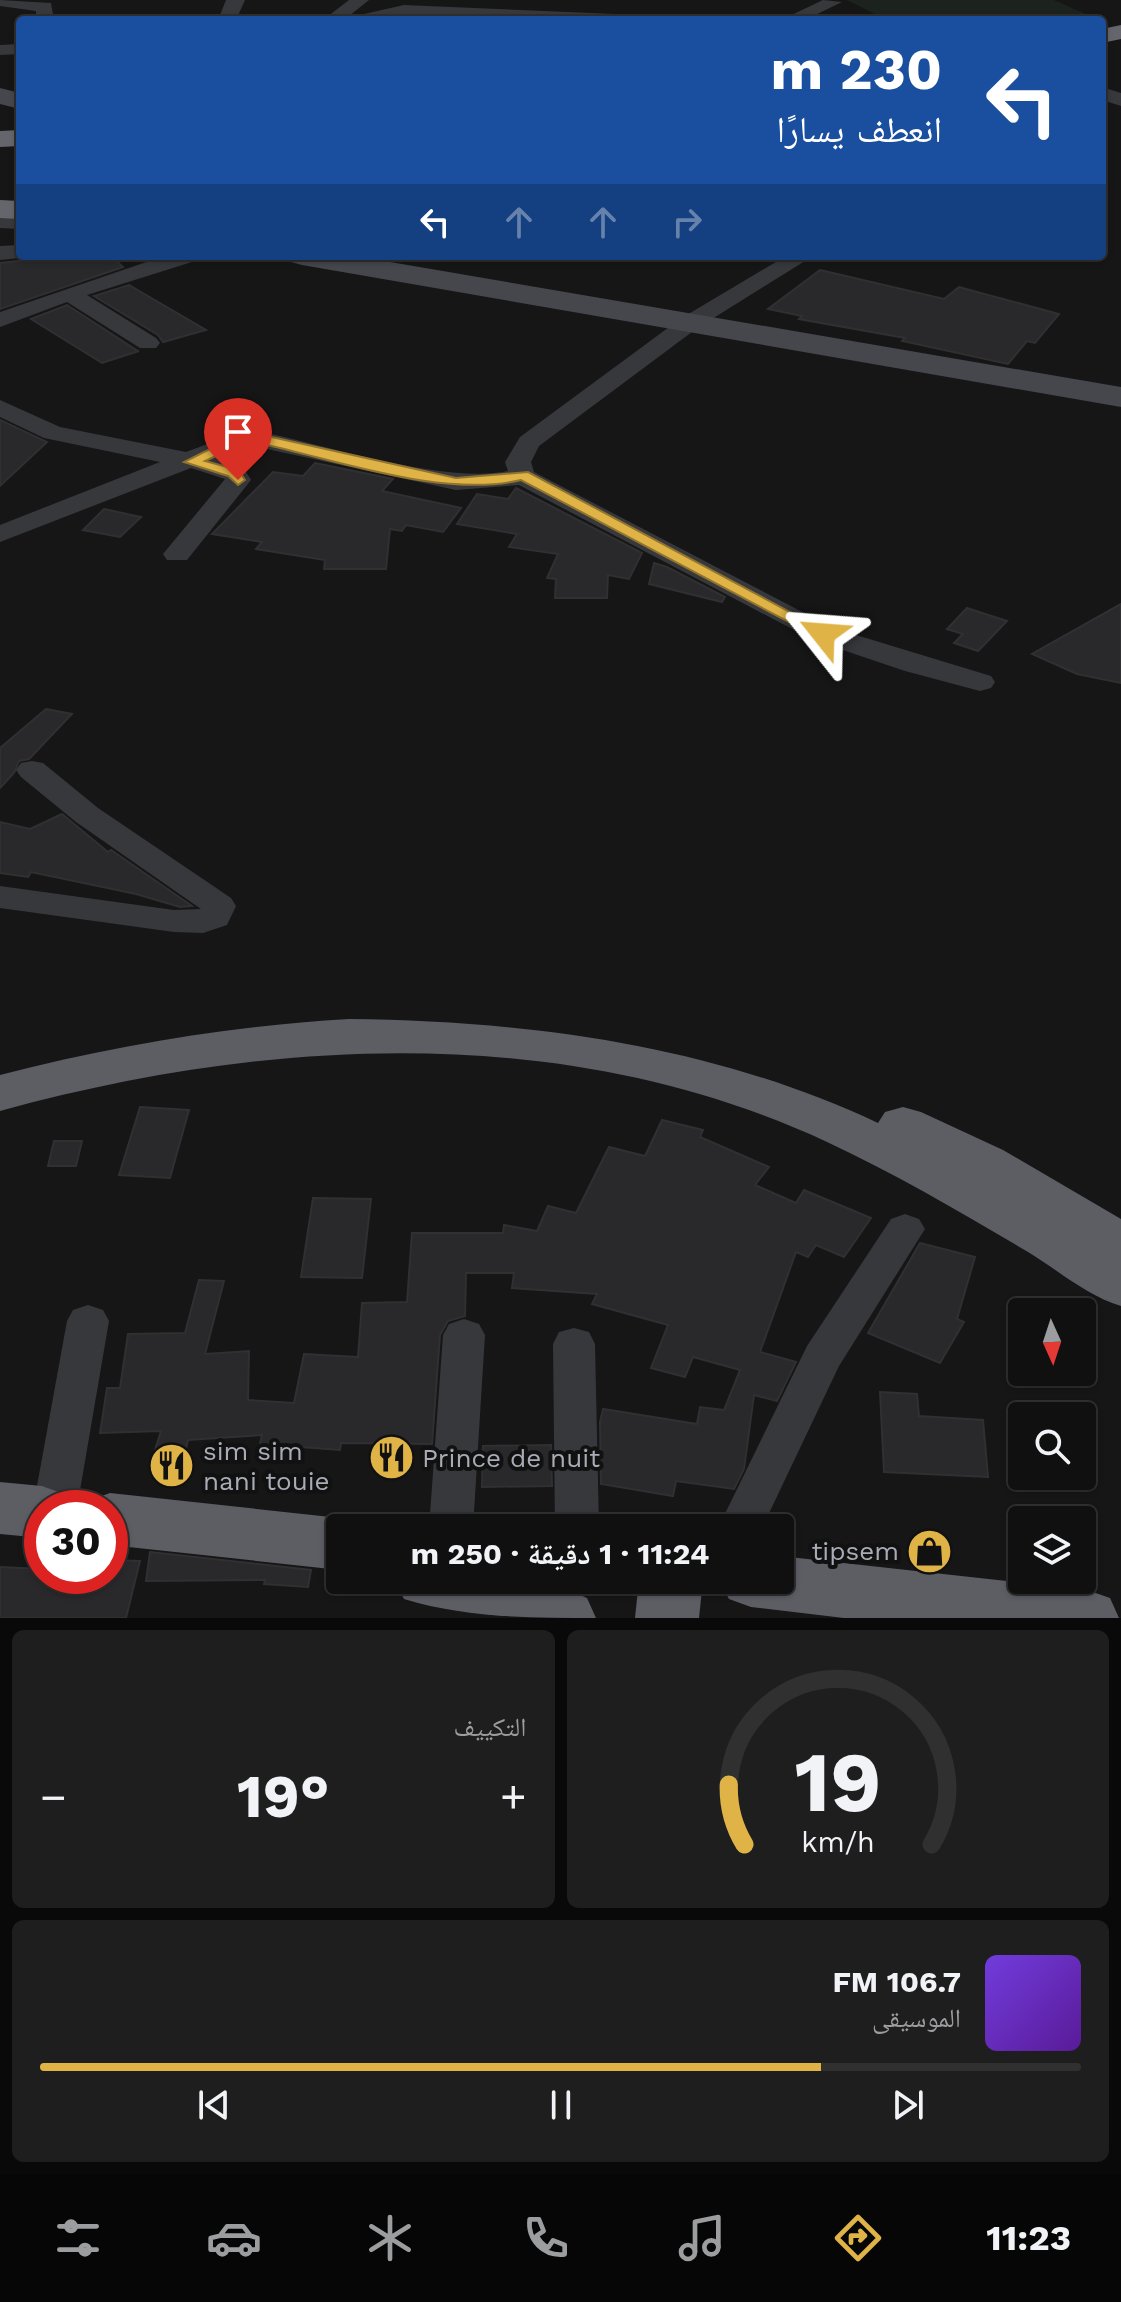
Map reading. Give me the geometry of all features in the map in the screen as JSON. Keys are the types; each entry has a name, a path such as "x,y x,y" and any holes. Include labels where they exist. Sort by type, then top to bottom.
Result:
{"highway":[{"path":"0,1068 125,1037 298,1013 473,1011 557,1022 690,1048 805,1084 866,1107 984,1163 1121,1245"},
{"path":"0,1093 152,1057 283,1038 394,1035 509,1040 606,1055 702,1076 813,1115 893,1149 1041,1233 1121,1285"},
{"path":"0,1508 24,1510"},
{"path":"128,1521 326,1544"},
{"path":"794,1585 1051,1616"},
{"path":"506,1594 517,1596 564,1618"},
{"path":"667,1618 670,1594"}],"main road":[{"path":"325,260 1121,397"}],"street":[{"path":"338,16 360,0"},
{"path":"0,1 49,9"},
{"path":"800,16 833,2"},
{"path":"378,16 404,10 544,16"},
{"path":"0,320 69,293 174,260"},
{"path":"523,476 518,462 529,442 688,324 795,260"},
{"path":"69,293 148,343"},
{"path":"0,407 53,433 234,473 238,480 177,554"},
{"path":"0,534 191,462 237,441 267,441 456,482 498,481 523,476 823,634 915,665 980,682"},
{"path":"0,897 174,921 203,922 215,917 219,906 87,815 32,770"},
{"path":"747,1514 822,1358 905,1229"},
{"path":"58,1490 88,1321"},
{"path":"452,1514 464,1335"},
{"path":"574,1344 577,1514"}],"shaded area":[{"path":"847,0 1054,0 1090,16 879,16"}],"building":[{"path":"115,260 123,267 0,309 0,263"},
{"path":"820,270 944,299 959,287 1059,314 1035,343 1027,341 1008,364 902,341 905,338 799,319 802,316 768,309"},
{"path":"129,285 206,330 163,342 158,335 94,296"},
{"path":"67,305 139,351 102,363 31,319"},
{"path":"0,420 47,442 0,486"},
{"path":"315,463 393,479 382,491 461,508 443,532 406,525 402,531 390,529 386,569 324,569 325,560 256,549 262,542 212,534 273,472 303,476"},
{"path":"516,488 642,553 629,579 608,575 607,598 555,598 556,579 547,578 558,554 509,547 517,534 457,524 477,494 508,499"},
{"path":"104,509 141,517 120,537 83,530"},
{"path":"654,563 725,597 722,602 649,584"},
{"path":"1121,604 1121,683 1077,674 1032,654"},
{"path":"967,608 1007,621 978,651 954,643 963,634 947,629"},
{"path":"46,709 72,714 29,759 19,761 14,773 0,788 0,748"},
{"path":"62,814 108,852 111,850 192,906 180,907 136,894 31,872 28,877 0,873 0,822 30,829"},
{"path":"140,1107 189,1110 170,1178 119,1175"},
{"path":"662,1120 703,1130 700,1137 769,1167 755,1185 796,1203 804,1190 871,1218 844,1257 816,1245 808,1257 796,1252 760,1352 796,1362 777,1401 754,1395 744,1469 734,1489 676,1481 673,1496 601,1484 600,1422 603,1409 697,1424 700,1407 724,1410 740,1370 693,1357 685,1377 651,1368 668,1325 592,1304 597,1294 512,1288 514,1273 466,1273 465,1316 448,1321 440,1335 432,1444 341,1443 340,1450 260,1444 262,1435 188,1440 184,1456 154,1453 161,1431 100,1433 107,1388 120,1388 128,1334 185,1333 199,1280 224,1281 205,1354 249,1351 248,1400 294,1403 304,1354 358,1357 362,1303 407,1302 412,1233 503,1233 504,1225 537,1231 548,1206 576,1213 609,1147 645,1156"},
{"path":"54,1141 82,1141 76,1166 48,1166"},
{"path":"313,1198 371,1199 362,1278 301,1277"},
{"path":"920,1243 975,1257 957,1319 964,1322 940,1363 868,1333"},
{"path":"880,1392 917,1394 919,1416 983,1420 988,1477 884,1472"},
{"path":"551,1445 552,1486 482,1487 483,1446"},
{"path":"150,1552 311,1570 308,1587 264,1584 265,1580 146,1581"},
{"path":"128,1561 140,1561 126,1618 0,1618 0,1567 24,1568 24,1594 128,1594"}],"place":[{"name":"Prince de nuit","path":"391,1458"},
{"name":"sim sim nani touie","path":"172,1466"},
{"name":"tipsem","path":"930,1551"}],"route":[{"path":"238,480 234,473 213,465 191,462 237,441 267,441 456,482 498,481 523,476 823,634"}]}
